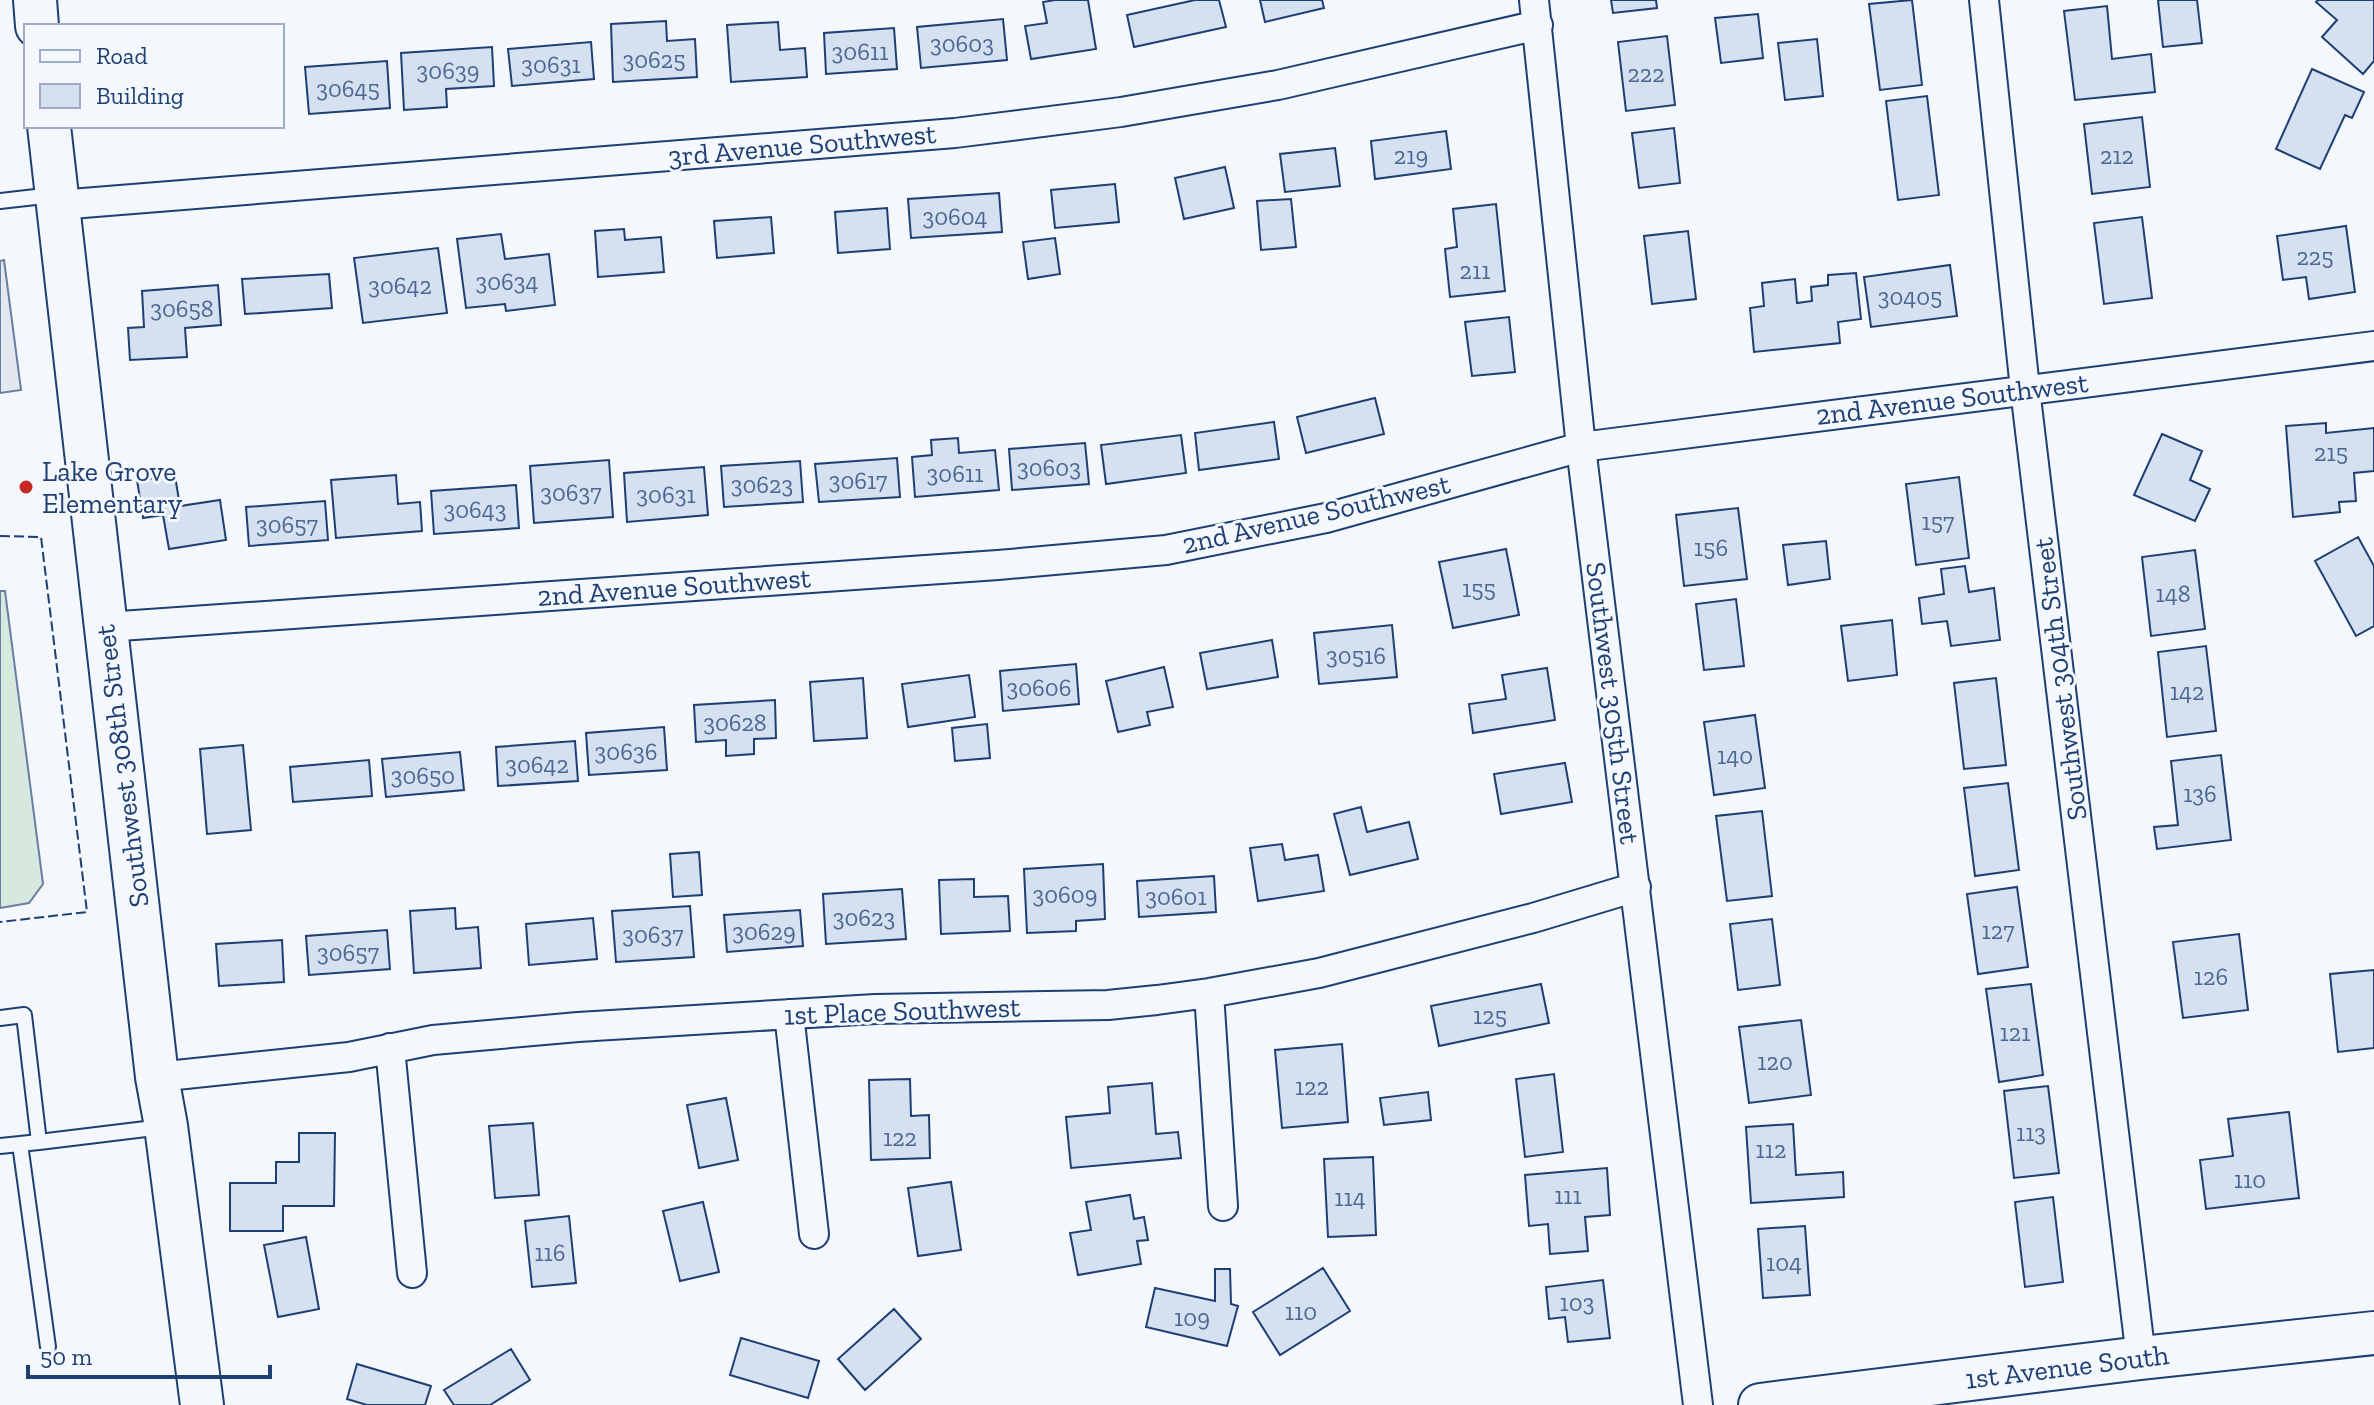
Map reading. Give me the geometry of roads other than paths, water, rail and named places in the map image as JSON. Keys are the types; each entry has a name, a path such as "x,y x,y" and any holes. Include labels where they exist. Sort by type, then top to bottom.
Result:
{"street":[{"path":"35,0 37,24"},
{"name":"Southwest 304th Street","path":"1984,0 2025,389 2141,1358"},
{"name":"3rd Avenue Southwest","path":"57,199 970,131 1121,112 1278,85 1536,12"},
{"name":"Southwest 305th Street","path":"1536,12 1581,447 1698,1405"},
{"name":"Southwest 308th Street","path":"49,128 157,1077 202,1405"},
{"name":"2nd Avenue Southwest","path":"106,627 966,567 1166,550 1326,518 1581,447 2374,346"},
{"name":"1st Place Southwest","path":"157,1077 349,1057 479,1035 789,1014 964,1006 1108,1005 1209,993 1319,973 1533,918 1636,887"},
{"path":"1209,993 1223,1206"},
{"path":"789,1014 814,1234"},
{"path":"390,1048 412,1273"},
{"name":"1st Avenue South","path":"1760,1405 1889,1397 2141,1358 2374,1333"}],"lane":[{"path":"0,201 57,199"},
{"path":"0,1018 24,1015 39,1142"},
{"path":"0,1146 166,1126"},
{"path":"20,1144 48,1347"}],"place":[{"name":"Lake Grove Elementary","path":"26,487"}]}
